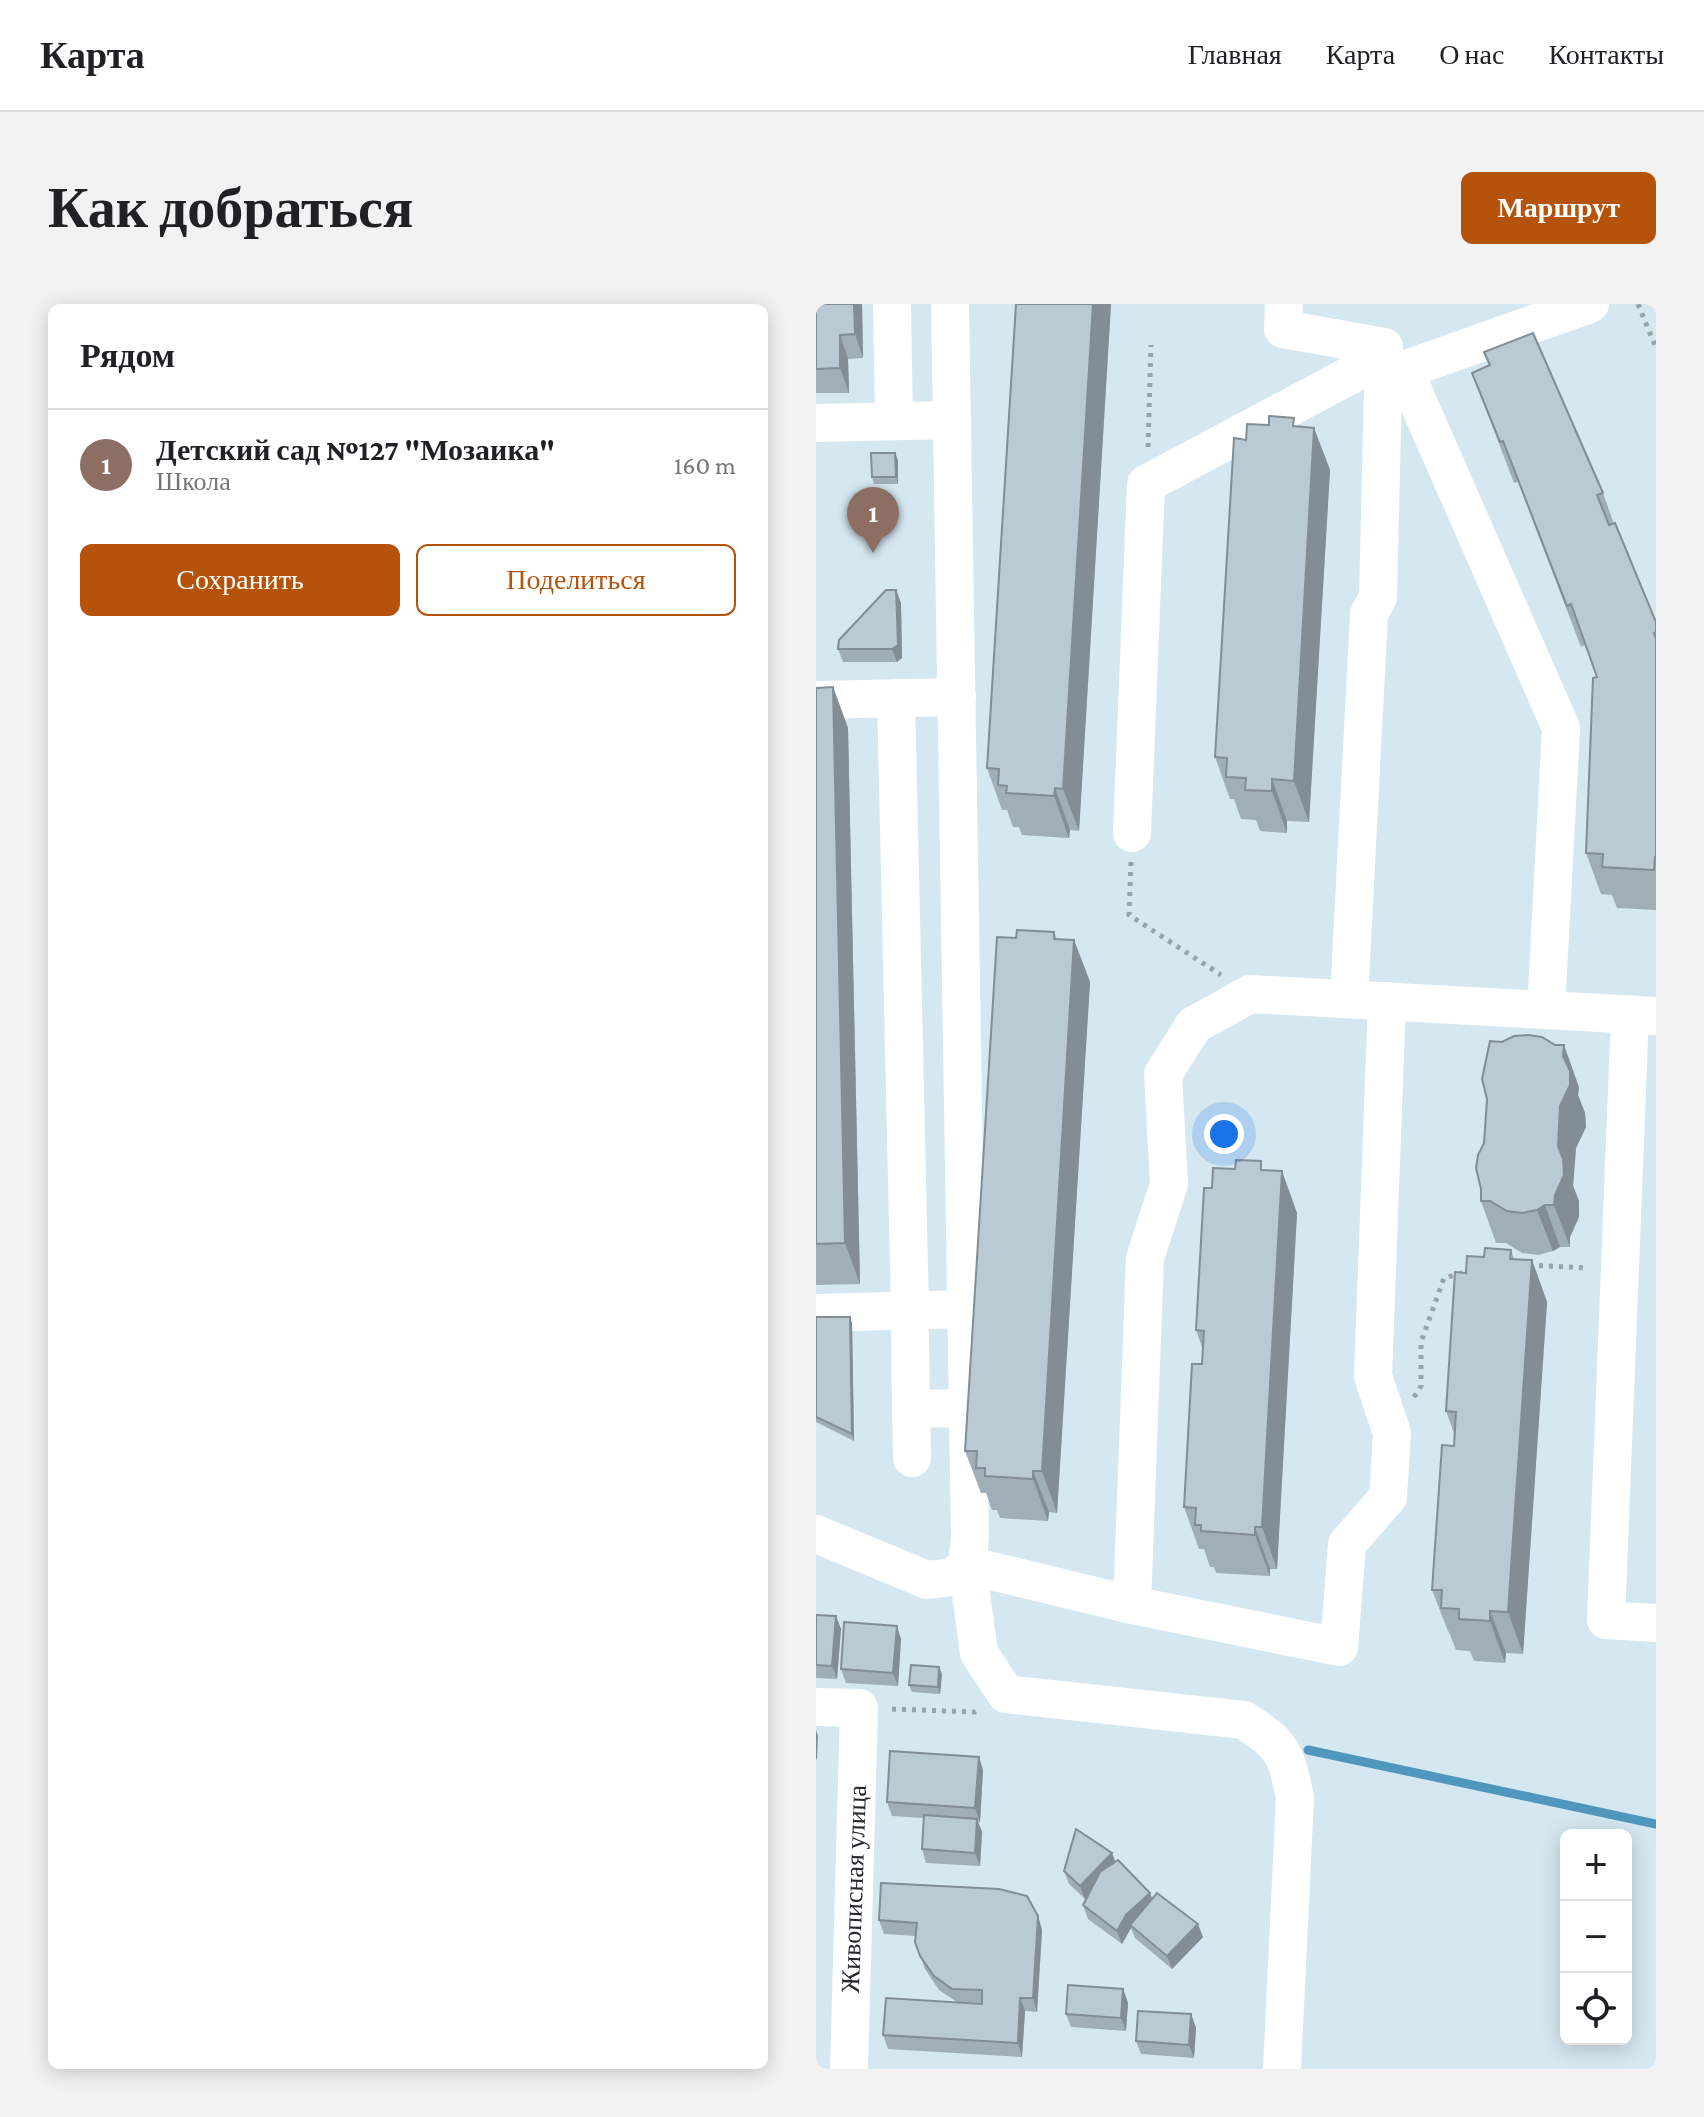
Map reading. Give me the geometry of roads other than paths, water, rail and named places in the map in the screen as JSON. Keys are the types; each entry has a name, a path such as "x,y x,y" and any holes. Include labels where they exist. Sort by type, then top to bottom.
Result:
{"street":[{"path":"892,304 894,421"},
{"path":"950,304 970,1538 960,1571 979,1653 1006,1694 1244,1720 1275,1740 1289,1770 1295,1798 1282,2069"},
{"path":"1284,304 1283,329 1384,347 1561,728 1546,1010"},
{"path":"1132,833 1146,484 1358,371 1394,370 1590,304"},
{"path":"1349,999 1369,614 1378,597 1394,370"},
{"path":"816,423 952,420"},
{"path":"816,700 957,697"},
{"path":"896,698 912,1458"},
{"path":"1132,1605 1145,1258 1169,1184 1163,1074 1194,1025 1250,994 1643,1015 1620,1269 1606,1620 1656,1623"},
{"path":"816,1534 927,1580 960,1571 1339,1647 1347,1544 1388,1497 1392,1433 1373,1376 1387,1001"},
{"path":"816,1313 910,1322 967,1309"},
{"path":"911,1409 968,1408"},
{"name":"Живописная улица","path":"816,1707 859,1708 849,2069"}],"waterway":[{"path":"1308,1750 1656,1824"}],"place":[{"name":"Детский сад №127 \"Мозаика\"","path":"873,553"}]}
